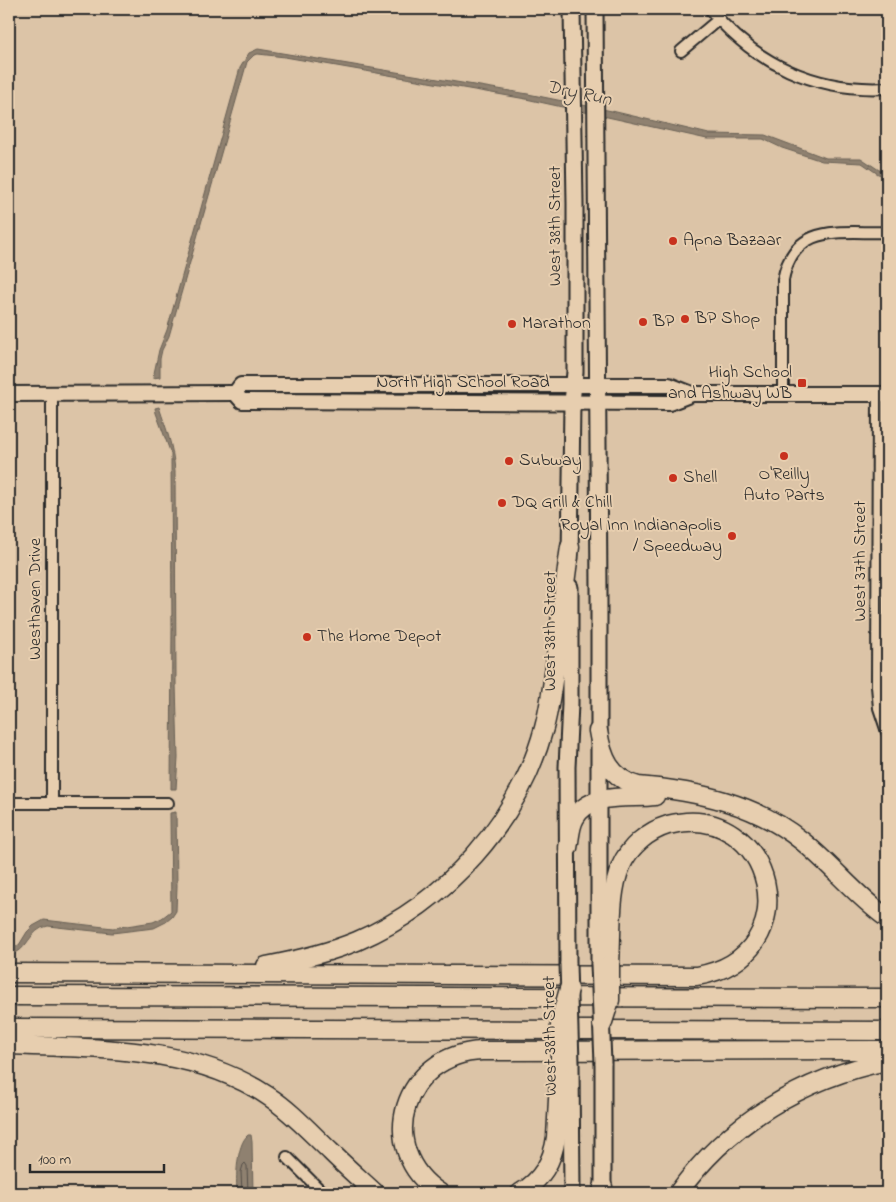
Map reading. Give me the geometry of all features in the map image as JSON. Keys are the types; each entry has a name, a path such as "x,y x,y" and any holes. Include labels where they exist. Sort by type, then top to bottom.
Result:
{"highway":[{"path":"191,973 294,961 358,940 384,927 435,893 474,856 510,806 524,779 544,730 553,684 570,547"},
{"path":"598,731 603,756 612,770 619,776 638,786 731,802 769,819 803,842 856,893 887,918"},
{"path":"568,848 572,824 576,816 588,805 615,798 683,793"},
{"path":"9,973 191,973 682,976 712,973 726,968 744,954 755,942 762,929 767,907 767,891 761,868 754,855 732,834 718,827 703,823 673,824 658,829 645,837 624,859 616,881 605,964 610,1000 602,1025"},
{"path":"520,1193 541,1175 554,1150 566,1062 560,1021 569,989"},
{"path":"9,996 887,998"},
{"path":"9,1028 887,1031"},
{"path":"9,1045 150,1054 194,1063 222,1073 249,1085 278,1103 301,1121 375,1193"},
{"path":"440,1193 421,1177 409,1157 405,1143 404,1120 409,1097 421,1078 439,1062 460,1054 482,1051 887,1050"},
{"path":"678,1193 713,1152 764,1110 824,1079 866,1065 887,1061"}],"main road":[{"name":"West 38th Street","path":"569,989 567,768 571,617 572,403 575,386 575,123 572,9"},
{"path":"595,9 600,590 598,801 605,964"},
{"path":"602,1025 602,1191"},
{"name":"West 38th Street","path":"566,1062 572,1193"}],"street":[{"path":"710,9 751,50 795,73 821,82 843,86 887,88"},
{"path":"681,51 719,19"},
{"path":"783,394 783,280 793,253 805,241 824,233 887,232"},
{"name":"North High School Road","path":"9,394 235,393 242,385 669,385 692,394 883,394"},
{"name":"North High School Road","path":"235,393 242,401 572,403 669,403 692,394"},
{"name":"Westhaven Drive","path":"52,394 52,803"},
{"name":"West 37th Street","path":"883,394 882,686 879,708 886,730"},
{"path":"9,803 168,803"},
{"path":"287,1157 323,1193"}],"water":[{"name":"Dry Run","path":"258,49 528,94 612,111 709,134 765,135 826,158 861,158 879,170 887,171 887,176 878,174 862,163 822,161 782,148 763,139 707,139 526,99 285,57 254,55 247,62 169,336 162,350 160,377 153,378 159,350 167,330 240,68 249,53"},
{"path":"159,407 171,446 175,471 178,757 176,789 171,789 171,454 156,413 155,408"},
{"path":"176,812 177,886 176,911 172,917 154,928 112,933 48,926 36,931 21,950 9,955 9,948 19,945 33,926 44,920 113,928 153,922 171,911 170,813"},
{"path":"248,1135 251,1135 252,1142 253,1193 237,1193 239,1154 241,1146"}],"place":[{"name":"Apna Bazaar","path":"673,241"},
{"name":"BP Shop","path":"685,319"},
{"name":"BP","path":"643,322"},
{"name":"Marathon","path":"512,324"},
{"name":"High School and Ashway WB","path":"802,383"},
{"name":"O'Reilly Auto Parts","path":"784,456"},
{"name":"Subway","path":"509,461"},
{"name":"Shell","path":"673,478"},
{"name":"DQ Grill & Chill","path":"502,503"},
{"name":"Royal Inn Indianapolis / Speedway","path":"732,536"},
{"name":"The Home Depot","path":"307,637"}]}
